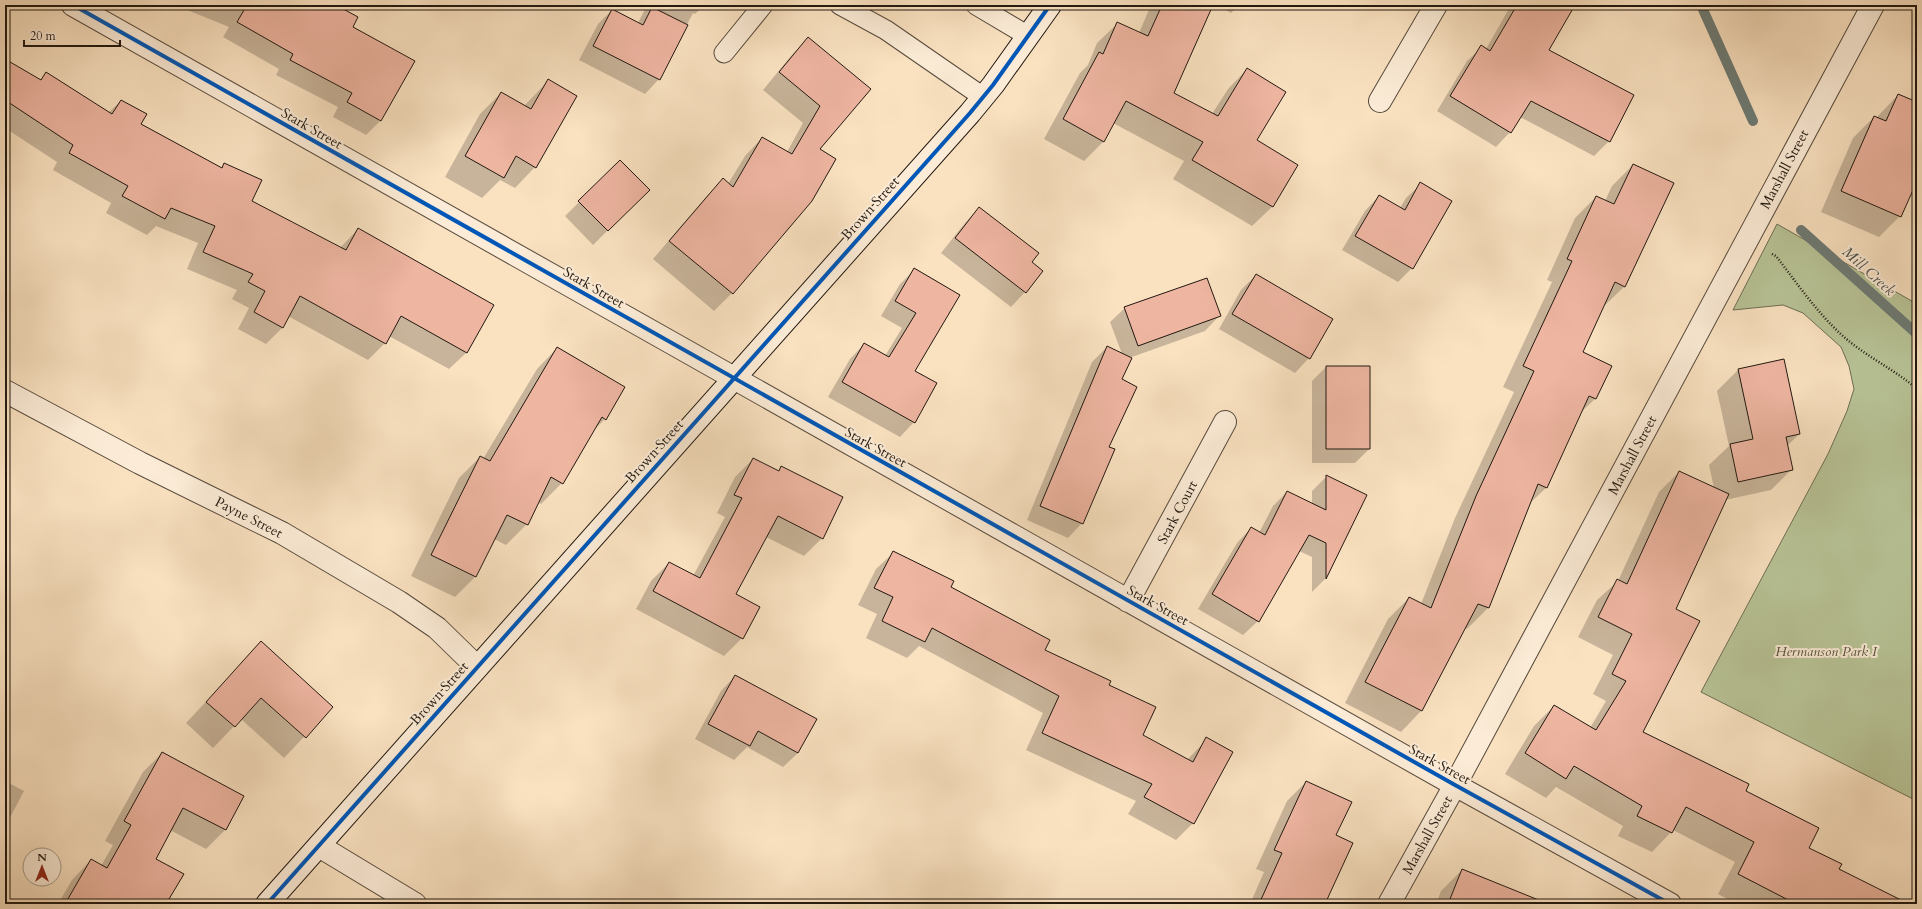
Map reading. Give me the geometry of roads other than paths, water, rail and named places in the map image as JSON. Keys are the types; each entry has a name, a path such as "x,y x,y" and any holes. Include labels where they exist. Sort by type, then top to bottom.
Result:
{"street":[{"name":"Stark Street","path":"73,5 733,379 1455,785 1670,904"},
{"name":"Brown Street","path":"267,904 983,97 1050,5"},
{"path":"1380,101 1436,5"},
{"name":"Marshall Street","path":"1389,904 1455,785 1873,5"},
{"name":"Payne Street","path":"5,391 140,463 282,533 399,602 436,628 477,667"},
{"name":"Stark Court","path":"1128,601 1225,422"},
{"path":"319,846 415,904"}],"lane":[{"path":"724,53 762,5"},
{"path":"840,5 886,30 983,97"},
{"path":"976,5 1028,36"}],"waterway":[{"name":"Mill Creek","path":"1701,5 1753,121"},
{"name":"Mill Creek","path":"1801,230 1917,334"}],"park label":[{"name":"Hermanson Park I","path":"1826,651"}]}
